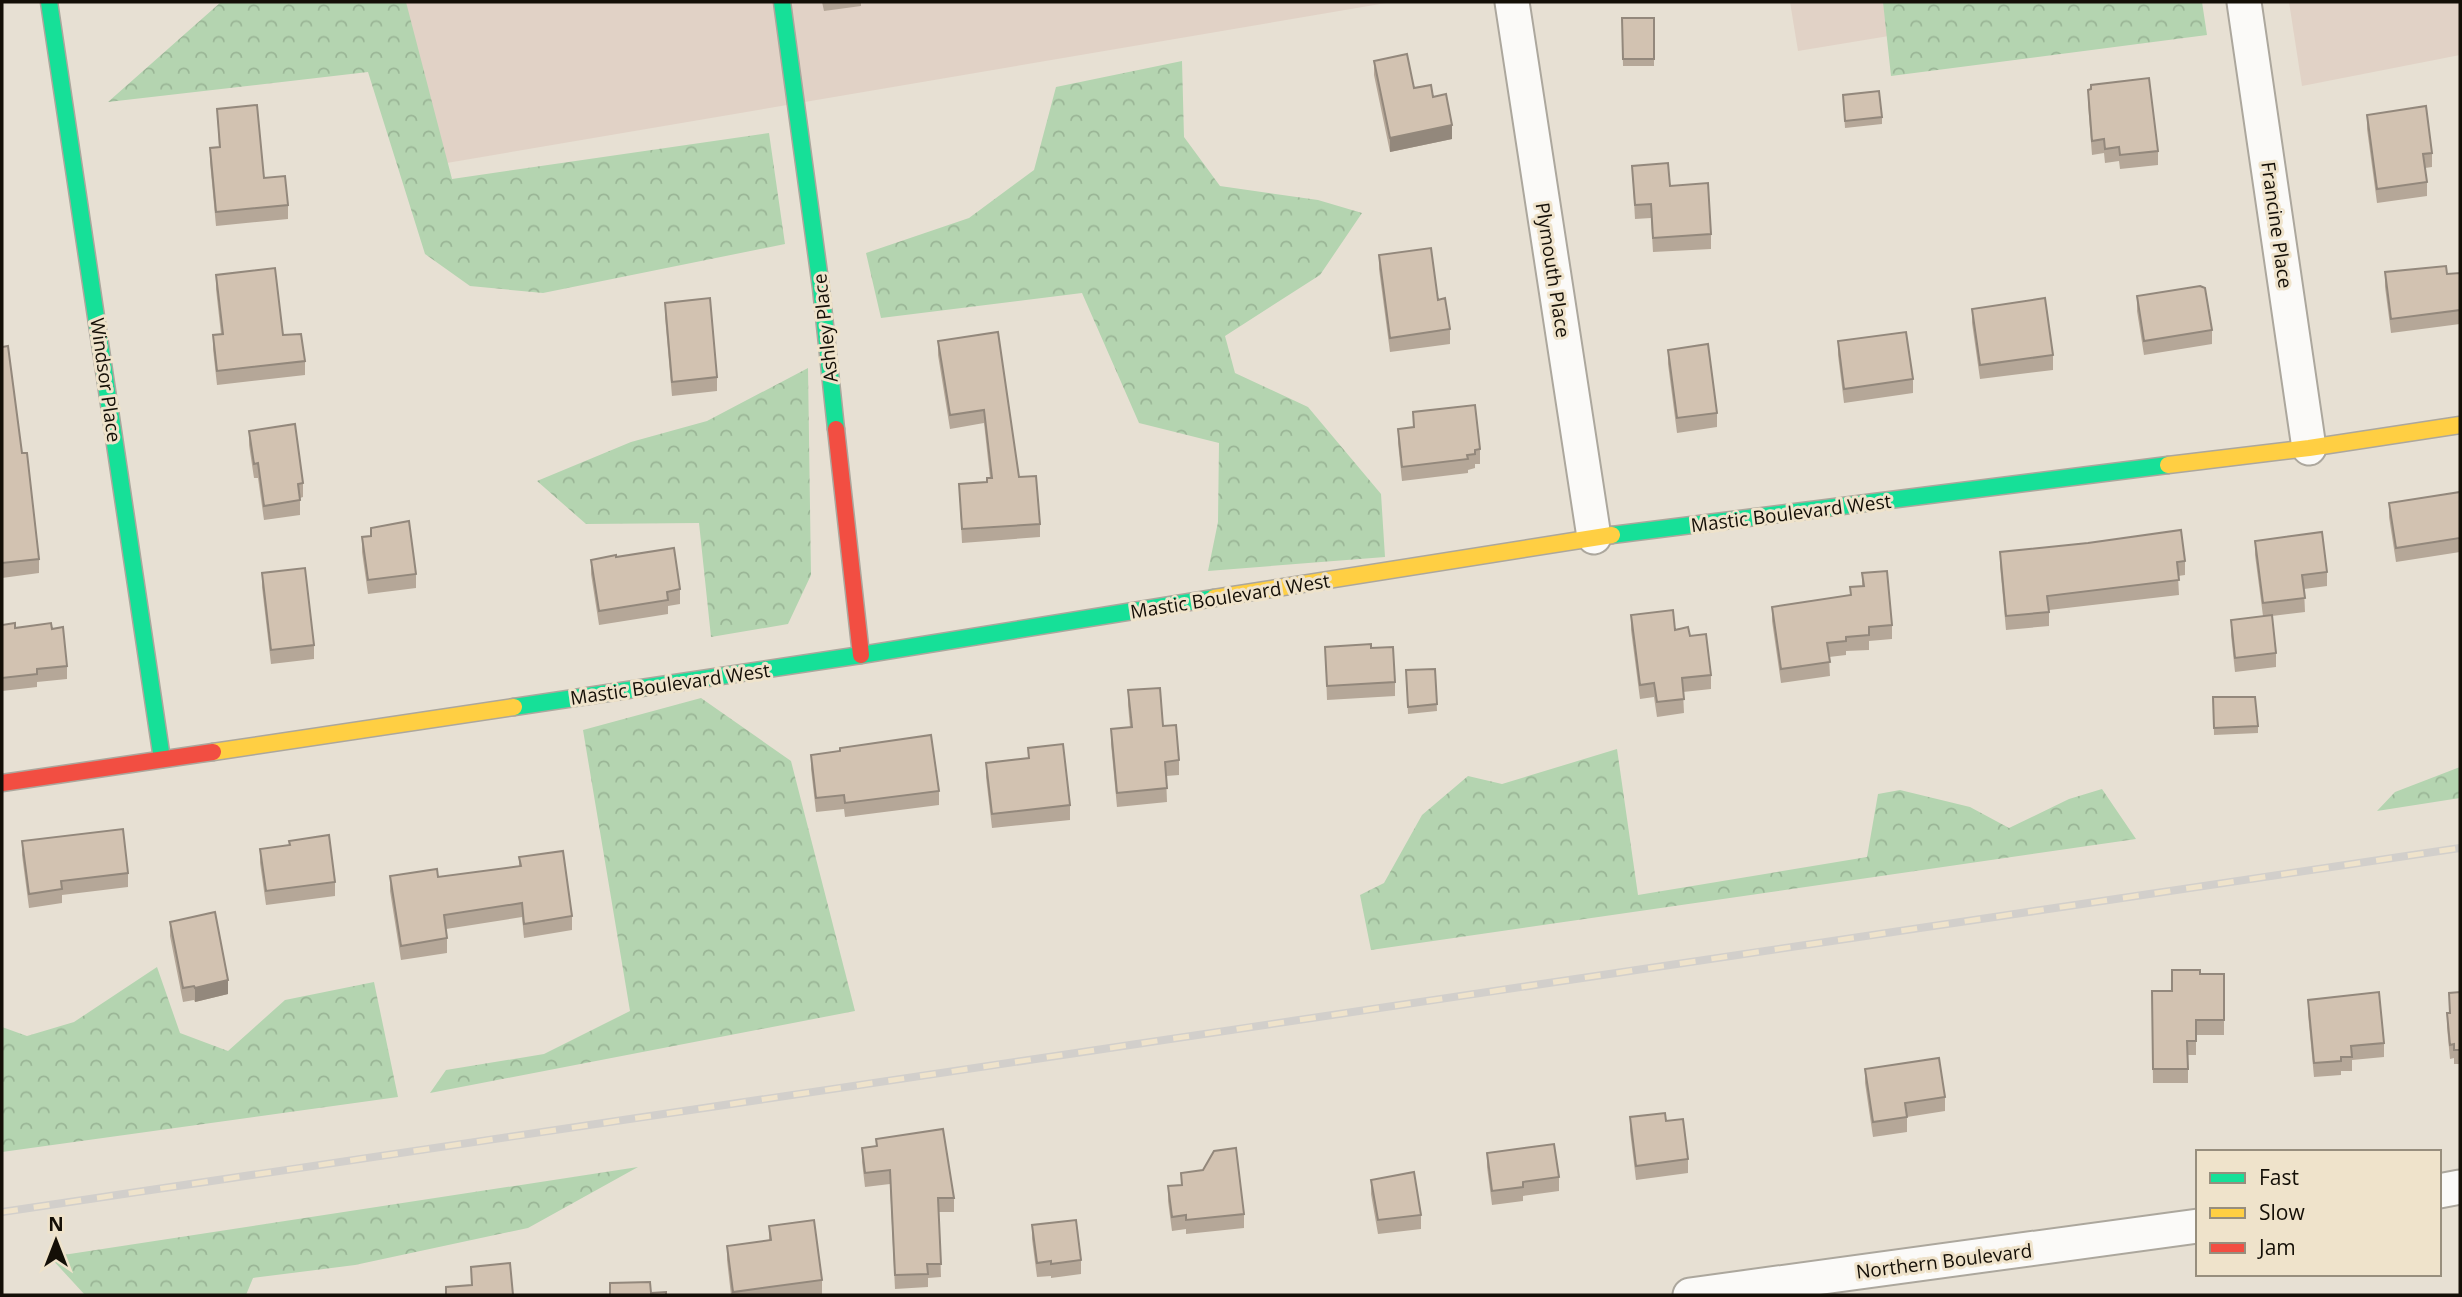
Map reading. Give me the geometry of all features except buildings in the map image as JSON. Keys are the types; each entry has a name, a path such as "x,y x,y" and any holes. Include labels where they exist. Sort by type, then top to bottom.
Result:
{"street":[{"name":"Windsor Place","path":"49,2 162,759"},
{"name":"Ashley Place","path":"782,2 821,288 861,655"},
{"name":"Plymouth Place","path":"1512,2 1594,537"},
{"name":"Francine Place","path":"2244,2 2309,448"},
{"name":"Mastic Boulevard West","path":"2,783 861,655 1594,537 2309,448 2460,425"},
{"path":"2441,1191 2460,1187"},
{"name":"Northern Boulevard","path":"1690,1295 1793,1287 2196,1226"}],"shaded area":[{"path":"402,2 1392,2 435,165"},
{"path":"1790,2 2095,2 1798,51"},
{"path":"2289,2 2460,2 2460,55 2302,86"}],"green space":[{"path":"221,2 406,2 452,179 769,133 785,244 543,293 470,286 425,254 368,72 108,102"},
{"path":"1883,2 2202,2 2207,35 1891,76"},
{"path":"1182,61 1184,137 1220,186 1318,200 1362,213 1320,275 1225,336 1235,373 1308,407 1381,494 1385,557 1208,571 1218,522 1219,443 1139,423 1082,293 881,318 866,253 969,218 1034,170 1056,87"},
{"path":"808,368 811,575 788,624 711,637 699,523 586,524 537,481 631,442 707,421"},
{"path":"701,698 791,761 855,1011 430,1093 446,1070 544,1054 630,1011 583,730"},
{"path":"1617,749 1638,895 1867,857 1878,794 1900,790 1970,807 2009,828 2069,799 2102,789 2136,839 1371,950 1360,895 1384,883 1422,815 1468,776 1502,784"},
{"path":"2460,767 2460,798 2377,811 2395,792"},
{"path":"157,967 180,1033 228,1051 285,1000 374,982 398,1097 2,1152 2,1027 27,1036 74,1022"},
{"path":"638,1167 528,1228 355,1265 253,1278 246,1295 85,1295 50,1257"}],"railway":[{"path":"2,1212 2460,848"}],"traffic: fast":[{"path":"49,2 162,759"},
{"path":"782,2 821,288 836,429"},
{"path":"1612,535 2168,465"},
{"path":"514,707 1214,598"}],"traffic: slow":[{"path":"2168,465 2309,448 2460,425"},
{"path":"1214,598 1612,535"},
{"path":"213,752 514,707"}],"traffic: jam":[{"path":"836,429 861,655"},
{"path":"2,783 213,752"}]}
